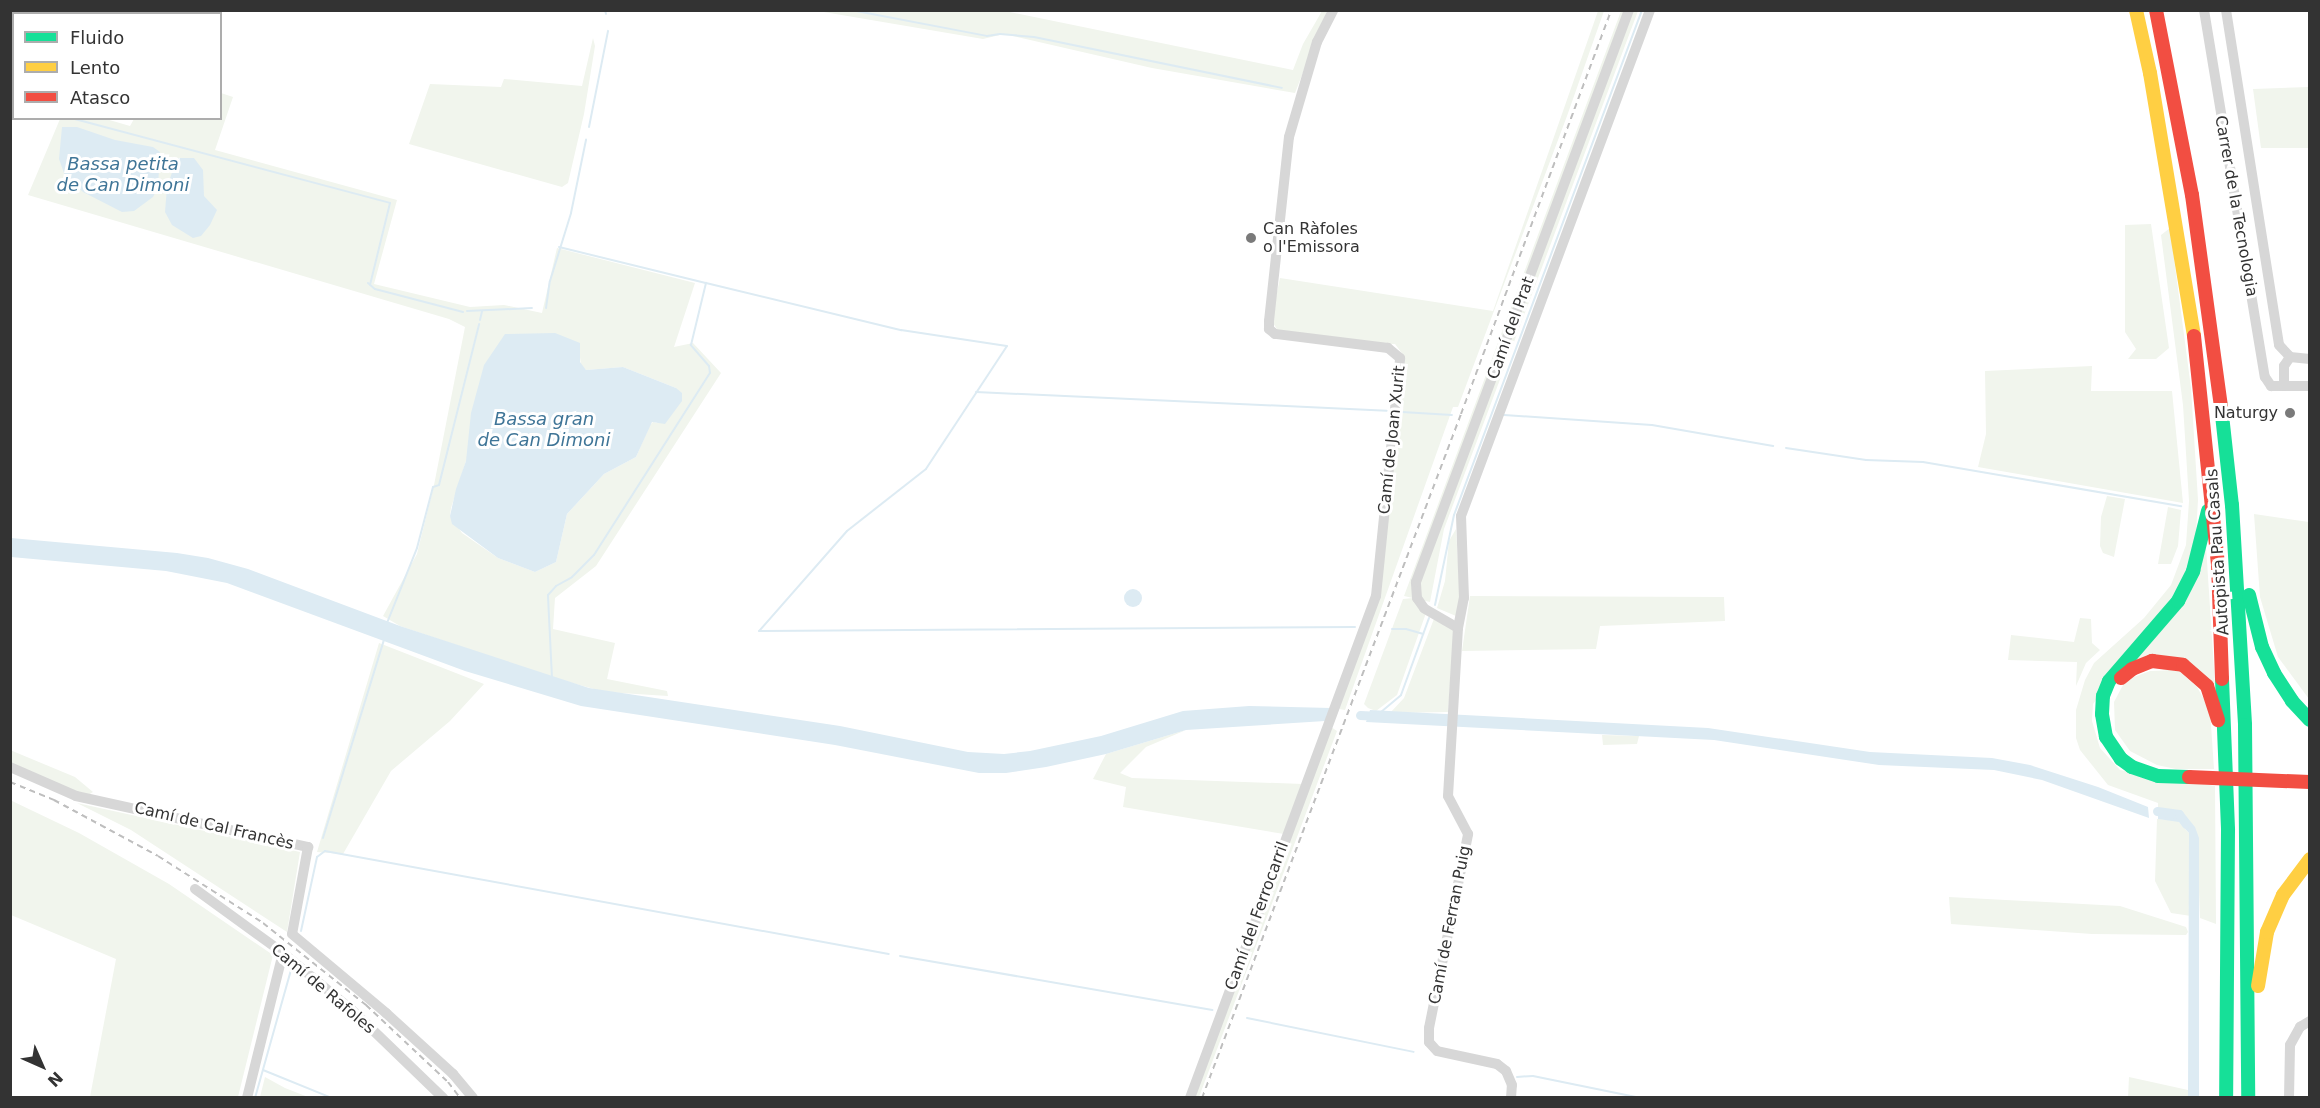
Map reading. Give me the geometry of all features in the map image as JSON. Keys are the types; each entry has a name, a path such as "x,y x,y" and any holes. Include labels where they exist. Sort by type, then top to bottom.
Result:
{"highway":[{"name":"Autopista Pau Casals","path":"2136,10 2150,73 2192,322 2218,564 2227,761 2226,1098"},
{"name":"Autopista Pau Casals","path":"2156,10 2192,195 2211,325 2232,505 2245,725 2250,1023 2248,1098"},
{"path":"2212,496 2197,557 2186,585 2165,619 2109,681 2103,696 2102,714 2106,736 2112,749 2132,767 2158,776 2310,782"},
{"path":"2232,505 2262,647 2282,687 2310,720"},
{"path":"2102,714 2114,686 2132,669 2152,661 2183,665 2207,686 2227,761"},
{"path":"2250,1023 2267,932 2283,895 2310,859"}],"street":[{"name":"Camí de Joan Xurit","path":"1324,735 1376,596 1400,358 1388,348 1275,334 1269,329 1290,137 1317,42 1333,10"},
{"name":"Camí del Prat","path":"1458,628 1424,608 1417,598 1416,582 1629,10"},
{"name":"Camí de Ferran Puig","path":"1511,1098 1512,1085 1506,1071 1497,1064 1437,1051 1429,1042 1429,1028 1468,834 1449,796 1458,628 1464,598 1461,516 1650,10"},
{"name":"Carrer de la Tecnologia","path":"2204,10 2265,377 2271,386 2284,386"},
{"name":"Carrer de la Tecnologia","path":"2226,10 2278,338 2281,350 2290,357"},
{"path":"2310,359 2290,357 2284,366 2284,386 2310,386"},
{"name":"Camí del Ferrocarril","path":"1190,1098 1324,735"},
{"name":"Camí de Cal Francès","path":"10,767 76,796 308,848 292,934 386,1012 453,1074 473,1098"},
{"name":"Camí de Rafoles","path":"195,889 283,953 352,1010 443,1098"},
{"path":"247,1098 283,953"},
{"path":"2289,1098 2293,1037 2310,1021"}],"shaded area":[{"path":"818,11 1005,11 1293,70 1303,44 1322,11 1327,11 1295,93 1152,68 1004,34 983,39"},
{"path":"1598,11 1604,11 1567,116 1458,407 1453,407 1345,710 1339,709 1379,595 1404,356 1395,344 1279,332 1271,320 1280,278 1493,311"},
{"path":"1621,11 1638,11 1444,529 1430,602 1404,596"},
{"path":"593,38 595,46 584,114 568,183 562,187 409,144 430,84 501,87 504,79 582,86"},
{"path":"2309,87 2309,148 2261,148 2253,89"},
{"path":"222,93 233,97 215,150 397,200 374,284 470,307 504,305 542,313 557,248 695,283 674,347 693,343 721,373 596,566 555,598 553,629 615,643 607,679 667,691 668,696 605,692 554,678 400,626 383,616 417,554 434,485 465,327 449,319 28,195 60,120 109,120 130,126 133,120 222,120","holes":["580,357 581,366 586,370 623,367 676,388 657,423 653,422 650,425 636,457 604,474 567,514 556,562 535,572 498,558 462,533 450,516 451,508 466,461"]},
{"path":"2151,224 2169,348 2156,359 2128,359 2136,349 2125,332 2125,225"},
{"path":"2170,228 2191,388 2198,500 2196,534 2182,583 2093,704 2092,721 2100,748 2120,770 2215,786 2216,924 2200,918 2197,836 2189,820 2158,816 2158,803 2108,785 2080,750 2076,738 2076,710 2085,680 2094,663 2144,618 2171,585 2186,545 2189,501 2183,405 2161,235"},
{"path":"2092,366 2091,391 2172,391 2183,503 1978,467 1986,434 1985,371"},
{"path":"2107,496 2125,499 2114,557 2103,553 2100,546 2101,517"},
{"path":"2168,507 2181,510 2178,546 2171,564 2158,564"},
{"path":"2254,514 2309,522 2309,699 2278,657 2260,597"},
{"path":"1456,529 1460,596 1456,616 1437,608 1445,581 1449,541"},
{"path":"2206,546 2215,685 2135,661"},
{"path":"1470,596 1724,597 1725,621 1600,626 1596,649 1462,651"},
{"path":"1413,598 1426,613 1397,695 1376,711 1364,704 1403,599"},
{"path":"1435,616 1454,631 1448,712 1390,713 1404,698"},
{"path":"2080,618 2091,619 2092,643 2100,650 2086,663 2076,686 2077,662 2008,660 2011,635 2074,642"},
{"path":"379,643 484,684 450,721 391,771 343,854 317,852"},
{"path":"2178,670 2197,687 2210,710 2214,769 2176,769 2157,765 2130,751 2115,730 2114,702 2123,685 2134,677 2150,671"},
{"path":"1331,727 1337,731 1199,1097 1193,1098"},
{"path":"1186,730 1146,747 1120,773 1132,778 1303,784 1284,834 1123,807 1126,787 1093,779 1106,754"},
{"path":"1602,735 1639,736 1637,744 1603,745"},
{"path":"10,750 75,777 93,792 88,795 11,769"},
{"path":"10,800 79,833 169,884 273,955 238,1097 90,1097 116,959 11,915"},
{"path":"77,803 300,852 287,932 131,830"},
{"path":"2157,819 2177,820 2189,833 2191,916 2171,913 2155,881"},
{"path":"1949,897 2120,906 2186,927 2188,932 2186,935 2092,934 1951,924"},
{"path":"265,1077 285,1088 308,1097 260,1097"},
{"path":"2129,1077 2188,1090 2188,1097 2128,1098"}],"water":[{"name":"Bassa petita de Can Dimoni","path":"62,127 77,127 115,140 153,147 160,152 158,187 153,197 134,211 122,212 83,192 65,176 59,159"},
{"name":"Bassa petita de Can Dimoni","path":"177,158 194,158 203,170 204,196 217,210 210,225 201,236 193,238 172,225 165,212 167,187"},
{"name":"Bassa gran de Can Dimoni","path":"555,333 580,343 580,362 586,370 623,367 676,388 682,393 682,401 665,424 652,422 636,457 604,474 567,514 556,562 535,572 498,558 452,524 450,516 466,461 471,413 484,365 505,334"},
{"path":"11,538 177,553 208,558 248,569 400,626 589,688 840,726 968,752 1004,754 1030,751 1101,736 1183,711 1249,706 1331,708 1325,721 1186,730 1106,754 1046,767 1006,773 979,773 835,745 581,706 465,671 227,583 166,571 11,557"},
{"path":"1129,589 1137,589 1142,594 1140,605 1129,607 1124,602 1124,594"},
{"path":"1370,710 1708,728 1870,752 1992,758 2030,765 2098,787 2148,807 2149,818 2042,780 1994,770 1879,765 1714,740 1366,722"},
{"path":"2158,809 2186,816 2195,827 2199,838 2199,1097 2188,1097 2189,833 2179,822 2158,819"}],"waterway":[{"path":"605,10 606,14"},
{"path":"851,10 987,36 1000,34 1034,37 1282,88"},
{"path":"1435,605 1454,515 1642,10"},
{"path":"589,127 608,31"},
{"path":"79,120 390,203 370,285"},
{"path":"546,308 550,281 571,213 586,140"},
{"path":"559,247 706,283"},
{"path":"368,283 375,289 463,312"},
{"path":"552,678 548,595 556,586 572,577 594,555 710,373 709,366 691,345 706,283 901,330 1007,346 926,469 847,531 759,631 1355,627"},
{"path":"467,311 532,308"},
{"path":"480,320 482,311"},
{"path":"387,623 417,548 433,487 439,485 479,324"},
{"path":"976,392 1387,411"},
{"path":"1402,412 1452,415"},
{"path":"1504,415 1652,425 1773,446"},
{"path":"1786,448 1866,460 1923,462 2181,506"},
{"path":"1381,712 1401,695 1429,618"},
{"path":"1392,629 1406,629 1423,634"},
{"path":"323,838 384,640"},
{"path":"1360,715 1380,716"},
{"path":"2157,811 2179,814 2186,824"},
{"path":"301,931 317,857 325,851 889,954"},
{"path":"900,956 1212,1010"},
{"path":"255,1098 292,966"},
{"path":"1247,1018 1414,1052"},
{"path":"263,1070 332,1098"},
{"path":"1517,1077 1533,1076 1641,1098"}],"railway":[{"path":"1202,1098 1611,10"},
{"path":"10,782 54,800 158,856 263,923 366,1005 448,1082 460,1098"}],"traffic: fast":[{"path":"2221,406 2232,505 2245,725 2248,1098"},
{"path":"2189,777 2158,776 2132,767 2121,759 2106,737 2102,714 2103,696 2109,681 2178,601 2193,571 2208,511"},
{"path":"2249,595 2262,647 2274,673 2292,701 2310,720"},
{"path":"2222,679 2228,830 2226,1098"}],"traffic: slow":[{"path":"2136,10 2150,73 2194,336"},
{"path":"2258,986 2267,932 2283,895 2310,859"}],"traffic: jam":[{"path":"2156,10 2192,195 2221,406"},
{"path":"2194,336 2218,564 2222,679"},
{"path":"2121,678 2132,669 2152,661 2183,665 2207,686 2218,720"},
{"path":"2189,777 2310,782"}],"place":[{"name":"Can Ràfoles o l'Emissora","path":"1251,238"},
{"name":"Naturgy","path":"2290,413"}]}
